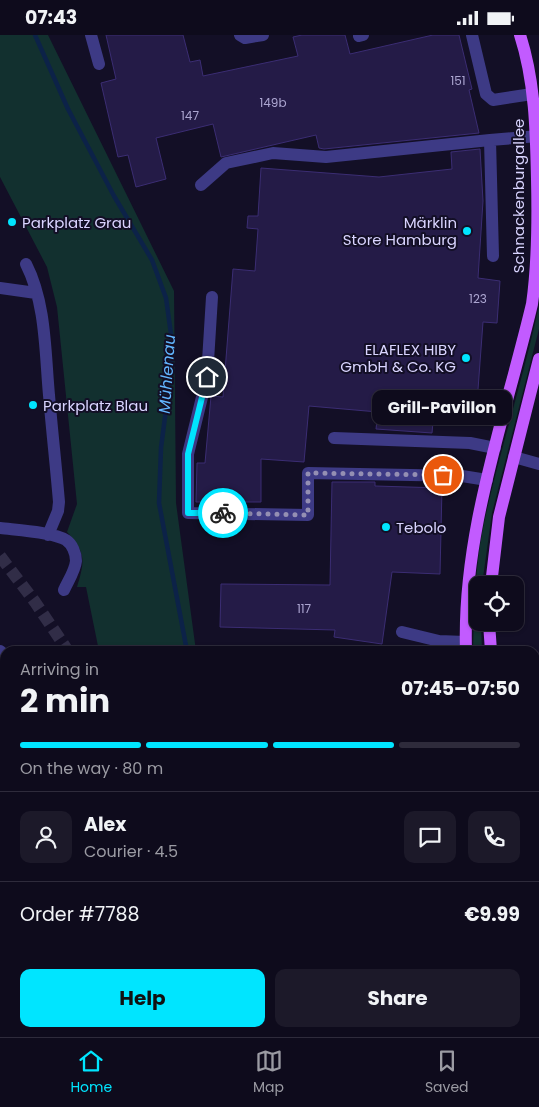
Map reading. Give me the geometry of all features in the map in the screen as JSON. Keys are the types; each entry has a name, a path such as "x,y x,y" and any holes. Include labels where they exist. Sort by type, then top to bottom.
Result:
{"main road":[{"name":"Schnackenburgallee","path":"465,646 467,589 476,530 532,304 536,276 538,231 537,136 532,94 520,35"},
{"path":"492,576 499,517 539,359"},
{"path":"490,631 491,646"}],"street":[{"path":"91,35 99,63"},
{"path":"240,35 245,38 263,35"},
{"path":"472,35 486,94 493,100 532,94"},
{"path":"201,185 226,163 274,153 326,157 490,139 537,136"},
{"path":"490,139 494,257"},
{"path":"26,264 31,273 42,324 59,502 58,511 48,535"},
{"path":"0,288 36,293"},
{"path":"212,297 207,377 188,454 188,513 308,515 308,473 462,476 487,480"},
{"path":"334,438 470,443 495,449"},
{"path":"514,457 539,465"},
{"path":"0,528 48,535 66,541 72,546 76,561 74,571 64,589"},
{"path":"402,632 461,646"}],"green space":[{"path":"0,35 48,35 174,291 176,503 195,646 98,646 86,587 77,587 82,563 81,551 67,532 77,504 57,307 47,267 0,177"},
{"path":"539,306 539,329 492,513 483,576 477,576 484,523"},
{"path":"474,631 481,631 482,646 473,646"}],"building":[{"path":"106,35 183,35 190,62 200,60 203,76 298,56 293,37 302,35 345,35 350,54 433,35 459,35 472,89 469,90 479,133 324,149 319,148 316,135 221,157 213,124 156,138 166,179 136,187 128,155 118,157 101,83 116,79"},
{"path":"480,149 483,201 478,278 500,281 497,323 483,322 477,403 435,400 432,433 376,429 378,412 309,406 304,462 261,459 261,502 196,502 197,463 205,463 211,396 223,397 233,269 255,271 258,229 247,228 248,216 258,216 261,168 379,177 452,169 451,152"},
{"path":"332,482 375,482 375,486 442,488 440,574 392,572 382,644 334,637 335,630 220,627 221,584 330,585"}],"waterway":[{"name":"Mühlenau","path":"35,35 68,109 114,196 152,260 166,298 171,334 171,371 161,448 159,503 186,646"}],"tunnel":[{"path":"0,556 35,602 65,646"}],"way so far":[{"path":"223,513 308,515 308,473 443,475"}],"place":[{"name":"Parkplatz Grau","path":"12,222"},
{"name":"Märklin Store Hamburg","path":"467,231"},
{"name":"ELAFLEX HIBY GmbH & Co. KG","path":"466,358"},
{"name":"Parkplatz Blau","path":"33,405"},
{"name":"Grill-Pavillon","path":"443,475"},
{"name":"Tebolo","path":"386,527"}],"route":[{"path":"207,377 188,454 188,513 223,513"}]}
